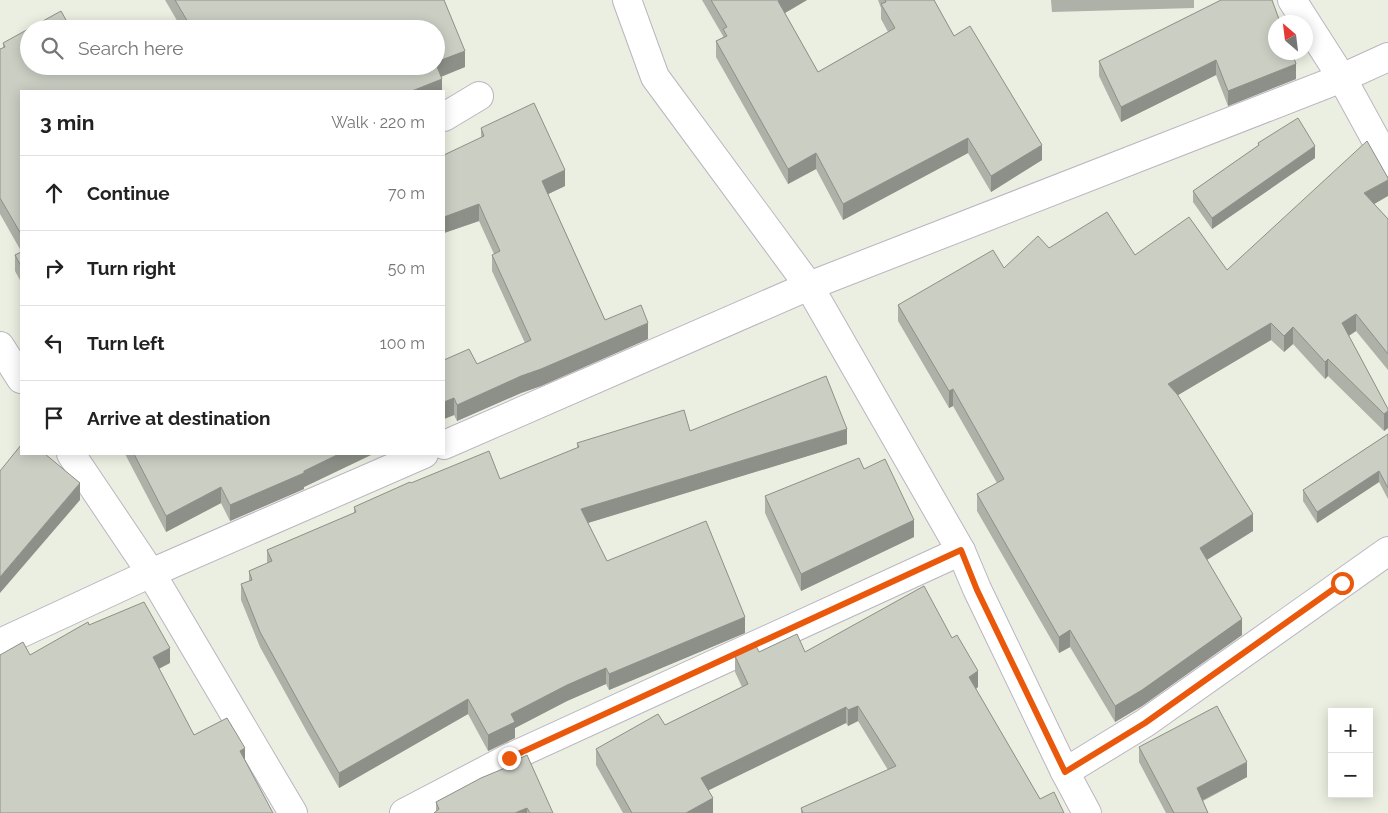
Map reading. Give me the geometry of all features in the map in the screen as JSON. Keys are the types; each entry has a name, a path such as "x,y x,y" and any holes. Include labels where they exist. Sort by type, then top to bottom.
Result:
{"street":[{"path":"627,0 655,77 809,286 961,550 977,590 1065,772 1087,813"},
{"path":"1292,0 1342,78 1388,162"},
{"path":"445,445 809,286 1342,78 1388,56"},
{"path":"445,117 479,96"},
{"path":"9,350 20,377"},
{"path":"72,455 151,573 293,813"},
{"path":"0,643 151,573 422,455"},
{"path":"404,813 509,758 961,550"},
{"path":"1065,772 1145,723 1388,551"}],"building":[{"path":"175,0 444,0 465,51 445,59 445,20 187,20"},
{"path":"711,0 780,0 778,1 818,72 895,28 881,4 886,2 885,0 934,0 954,36 970,26 1042,145 991,176 968,138 843,204 816,153 788,169 716,41 727,36 723,29 727,27"},
{"path":"1221,0 1272,0 1277,15 1268,15 1268,60 1295,60 1296,64 1228,91 1216,60 1121,107 1099,61"},
{"path":"61,11 66,20 45,20"},
{"path":"20,34 20,75 440,75 442,79 414,90 20,90 20,232 0,198 0,49 5,47 3,43"},
{"path":"534,103 565,170 542,181 605,320 641,305 648,323 457,405 454,398 445,402 445,360 469,349 477,364 531,340 492,255 500,251 479,204 445,217 445,155 484,136 481,128"},
{"path":"1298,118 1315,146 1212,218 1193,191 1259,145 1258,143"},
{"path":"1367,141 1388,178 1388,180 1364,193 1388,219 1388,354 1356,314 1342,323 1388,411 1384,414 1328,359 1325,362 1293,327 1284,336 1271,323 1168,384 1177,394 1253,514 1200,548 1242,619 1142,690 1115,706 1070,630 1059,637 977,494 1004,479 953,389 949,391 898,305 993,250 1004,268 1038,236 1049,248 1107,212 1135,255 1189,217 1227,270"},
{"path":"20,252 20,264 15,255"},
{"path":"826,376 847,429 581,509 607,561 706,521 745,617 609,674 606,668 567,685 511,714 515,722 488,735 468,699 339,773 260,632 241,584 252,580 249,571 272,561 267,550 356,512 354,507 410,482 489,451 500,479 579,447 577,443 684,410 690,431"},
{"path":"1388,434 1388,488 1379,471 1317,512 1303,490"},
{"path":"20,446 20,455 46,455 80,483 0,577 0,471"},
{"path":"135,455 337,455 304,471 304,473 230,505 221,487 166,516"},
{"path":"859,458 864,469 885,459 914,520 801,574 765,496"},
{"path":"924,586 952,638 957,635 978,671 969,677 1040,799 1054,792 1064,813 803,813 801,808 896,766 858,706 848,710 846,707 701,778 713,798 686,813 632,813 596,749 658,714 665,725 748,684 735,656 756,646 759,652 797,634 805,652"},
{"path":"144,602 170,648 153,657 194,735 227,718 245,748 240,751 273,813 0,813 0,655 23,642 30,655 88,622 89,625"},
{"path":"1217,706 1247,762 1197,788 1208,813 1174,813 1139,747"},
{"path":"527,755 553,813 530,813 527,808 515,813 434,813 439,809 436,802"}],"route":[{"path":"509,758 961,550 977,590 1065,772 1145,723 1342,583"}]}
